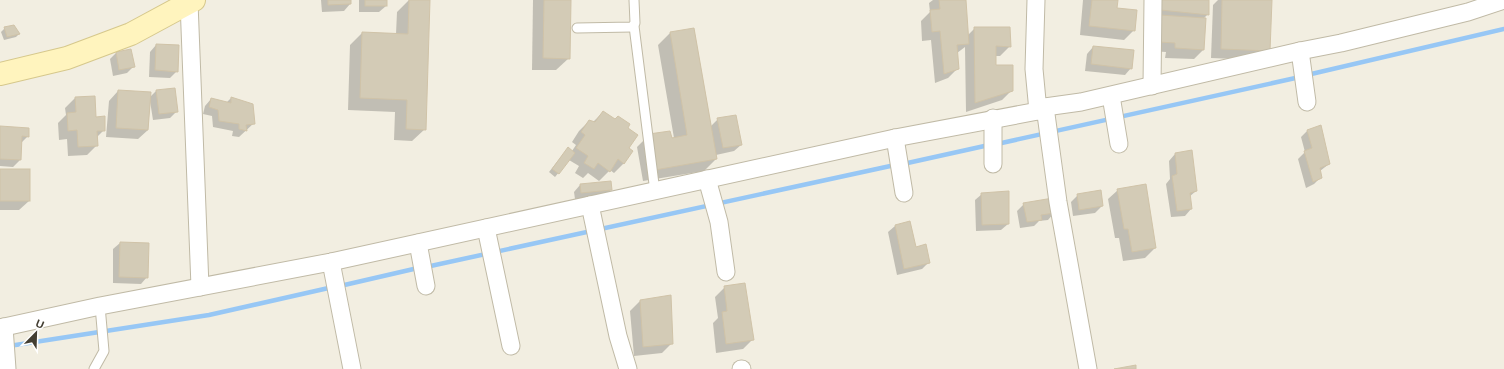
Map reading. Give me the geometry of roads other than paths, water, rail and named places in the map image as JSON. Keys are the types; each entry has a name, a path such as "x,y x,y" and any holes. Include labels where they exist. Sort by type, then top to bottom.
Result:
{"street":[{"path":"1036,0 1034,68 1050,145 1058,202 1088,369"},
{"path":"1152,86 1153,0"},
{"path":"6,366 3,328 101,310 200,287 331,263 419,250 487,232 592,211 655,192 709,184 896,141 1081,102 1112,101 1152,86 1301,55 1341,43 1468,12 1504,0"},
{"path":"0,74 67,58 131,34 191,1 200,287"},
{"path":"1301,55 1306,96"},
{"path":"1112,101 1118,140"},
{"path":"993,121 993,158"},
{"path":"896,141 903,188"},
{"path":"709,184 719,222 726,272"},
{"path":"592,211 618,336 628,369"},
{"path":"487,232 511,346"},
{"path":"419,250 426,286"},
{"path":"331,263 352,369"}],"lane":[{"path":"634,0 634,26 655,192"},
{"path":"577,28 617,28 634,26"},
{"path":"94,369 104,351 101,310"}],"waterway":[{"path":"1307,75 1504,29"},
{"path":"997,144 1300,77"},
{"path":"903,164 989,145"},
{"path":"426,267 895,165"},
{"path":"340,286 418,268"},
{"path":"9,346 209,315 333,287"}]}
